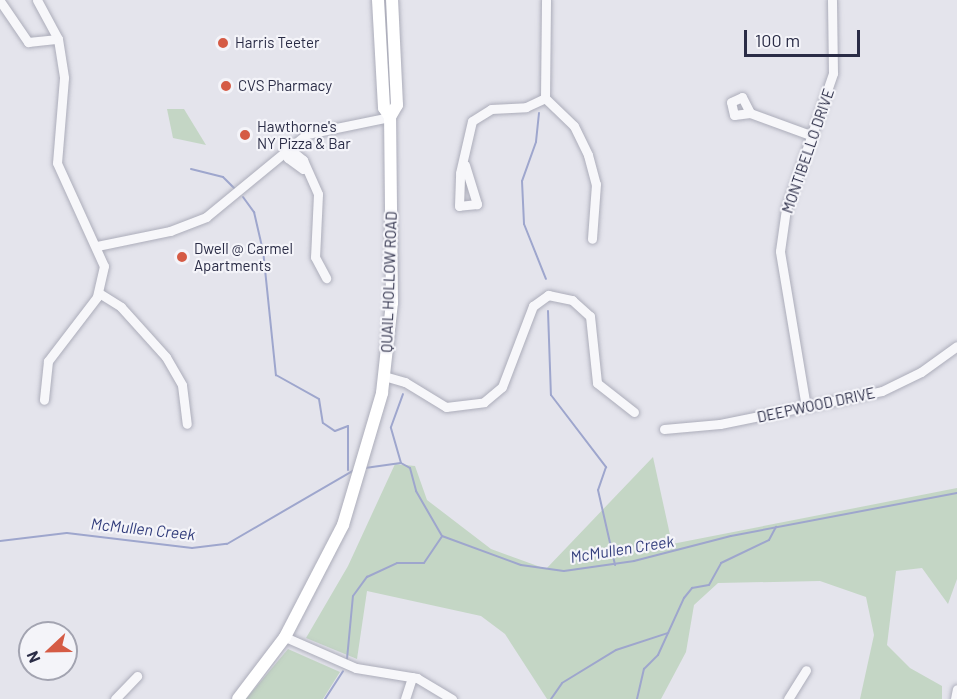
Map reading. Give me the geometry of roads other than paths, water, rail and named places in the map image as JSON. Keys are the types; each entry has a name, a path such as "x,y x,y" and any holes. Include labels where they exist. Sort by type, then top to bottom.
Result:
{"main road":[{"name":"QUAIL HOLLOW ROAD","path":"238,699 285,637 356,492 384,376 393,258 390,117 384,108 378,0"},
{"name":"QUAIL HOLLOW ROAD","path":"390,117 398,105 392,0"}],"street":[{"path":"38,0 58,39 64,89 57,163 68,196 97,246 104,266 99,293 52,352 44,400"},
{"path":"540,0 549,26"},
{"path":"546,0 549,26 545,98 574,126 588,155 596,184 592,239"},
{"name":"MONTIBELLO DRIVE","path":"806,407 780,250 786,209 813,136 835,64 832,0"},
{"path":"0,1 28,42 58,39"},
{"path":"465,165 467,135 478,115 545,98"},
{"path":"750,113 813,136"},
{"path":"97,246 170,231 206,218 287,147 339,124 390,117"},
{"path":"287,147 297,151 303,169 318,194 315,257 326,278"},
{"path":"99,293 121,307 166,357 182,385 188,424"},
{"path":"384,376 405,382 446,407 484,402 502,387 533,306 548,295 572,300 590,316 597,383 634,412"},
{"name":"DEEPWOOD DRIVE","path":"664,429 806,407 903,382 957,346"},
{"path":"285,637 345,665 412,677 452,699"},
{"path":"788,699 806,670"},
{"path":"115,699 137,676"},
{"path":"405,699 412,677"},
{"path":"955,699 957,689"}],"waterway":[{"path":"539,113 536,142 522,181 524,224 546,279"},
{"path":"191,169 223,177 234,188"},
{"path":"243,197 254,212 263,250 276,375 319,399 323,423 335,431 348,426 348,470"},
{"path":"548,311 551,395 606,467 598,490 615,565"},
{"path":"401,463 391,427 403,394"},
{"name":"McMullen Creek","path":"365,468 401,463 410,468 416,491 442,536 521,565 564,571 634,561 731,536 957,493"},
{"name":"McMullen Creek","path":"0,541 67,533 192,548 227,544 356,469"},
{"path":"637,699 644,669 658,655 684,598 692,588 709,585 721,563 769,540 776,527"},
{"path":"347,659 353,596 367,577 397,563 424,563 442,536"},
{"path":"551,699 562,683 616,650 668,633"},
{"path":"325,699 343,671"}],"place":[{"name":"Harris Teeter","path":"223,43"},
{"name":"CVS Pharmacy","path":"226,86"},
{"name":"Hawthorne's NY Pizza & Bar","path":"245,135"},
{"name":"Dwell @ Carmel Apartments","path":"182,257"}]}
